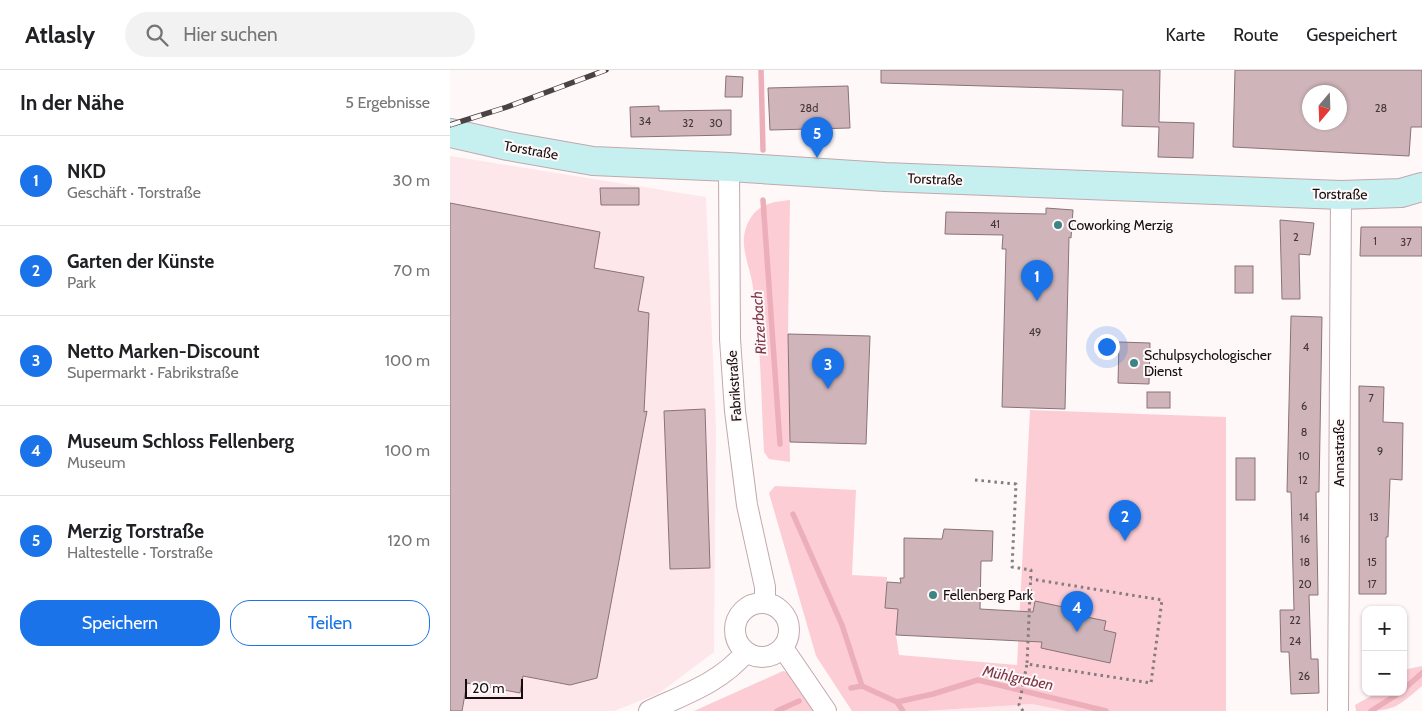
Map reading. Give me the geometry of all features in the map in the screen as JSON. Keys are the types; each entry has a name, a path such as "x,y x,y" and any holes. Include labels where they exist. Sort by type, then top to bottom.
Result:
{"main road":[{"name":"Torstraße","path":"450,133 508,146 593,161 729,167 885,178 1341,195 1401,193 1422,187"}],"street":[{"name":"Fabrikstraße","path":"729,167 730,339 735,411 747,505 762,571 765,603"},
{"name":"Annastraße","path":"1338,711 1341,195"},
{"path":"765,603 777,608 788,622 788,640 783,648 769,656 753,656 746,652 736,639 736,623 745,609 765,603"},
{"path":"783,648 826,711"},
{"path":"649,711 712,682 732,668 746,652"}],"path":[{"path":"975,480 1016,484 1012,567 1031,570 1027,664 1019,705 1023,711"},
{"path":"1027,664 1151,683 1162,600 1031,579"}],"shaded area":[{"path":"450,156 706,197 716,427 714,652 658,694 614,711 450,711"},
{"path":"790,200 788,334 790,462 769,459 764,452 758,329 752,280 744,249 744,241 747,225 760,208 770,203"},
{"path":"1030,410 1226,417 1226,711 1066,711 1032,704 926,711 852,711 816,656 769,493 775,486 856,490 852,575 887,577 885,608 898,609 896,635 899,655 1017,665"},
{"path":"1422,666 1422,686 1405,700 1392,708 1356,711 1355,705 1371,696 1407,696 1407,669"},
{"path":"783,671 790,673 818,711 694,711"},
{"path":"1032,704 1066,711 926,711"}],"building":[{"path":"881,70 1160,70 1159,122 1194,123 1193,158 1158,157 1159,127 1122,126 1123,90 881,83"},
{"path":"1235,70 1422,70 1422,127 1411,127 1409,156 1233,147"},
{"path":"726,76 743,77 742,97 725,97"},
{"path":"848,86 850,128 770,130 768,88"},
{"path":"659,106 659,111 731,110 731,135 631,137 630,107"},
{"path":"600,188 639,188 639,205 601,205"},
{"path":"450,203 600,232 594,268 644,277 638,311 649,313 644,412 647,411 597,678 570,685 523,676 520,693 467,683 462,711 450,711"},
{"path":"1046,208 1073,210 1071,238 1069,237 1065,409 1002,407 1006,249 1002,249 1003,235 945,234 946,212 1046,214"},
{"path":"1280,220 1314,223 1310,255 1299,254 1300,299 1282,299"},
{"path":"1361,227 1422,227 1422,256 1360,256"},
{"path":"1235,266 1253,266 1253,293 1235,293"},
{"path":"1291,316 1322,317 1319,492 1316,492 1318,595 1309,595 1311,659 1318,659 1319,693 1291,694 1289,652 1281,652 1280,610 1294,610 1291,492 1287,492"},
{"path":"788,334 870,336 866,444 790,442"},
{"name":"Schulpsychologischer Dienst","path":"1119,342 1150,343 1149,384 1118,383"},
{"path":"1359,386 1384,387 1383,422 1403,423 1402,480 1390,479 1388,537 1386,537 1386,594 1359,594"},
{"path":"1147,392 1170,392 1170,408 1147,408"},
{"path":"705,409 710,568 670,569 664,411"},
{"path":"1236,458 1255,458 1255,500 1236,500"},
{"name":"Fellenberg Park","path":"944,529 993,531 992,561 981,561 980,609 1033,612 1035,601 1063,607 1062,612 1106,621 1104,630 1116,633 1110,663 1041,648 1042,642 896,635 898,609 885,608 887,582 901,583 900,578 904,578 904,538 942,539"}],"waterway":[{"name":"Ritzerbach","path":"761,70 763,150"},
{"name":"Ritzerbach","path":"763,200 780,444"},
{"name":"Ritzerbach","path":"793,514 842,625 862,686"},
{"name":"Mühlgraben","path":"1407,686 1422,673"},
{"name":"Mühlgraben","path":"897,702 933,694 978,680 1106,711"},
{"path":"851,688 862,686 897,702 903,711"},
{"name":"Mühlgraben","path":"1371,711 1395,696"},
{"path":"777,711 799,701"}],"railway":[{"path":"450,125 507,107 606,70"}],"place":[{"name":"Merzig Torstraße","path":"817,158"},
{"name":"Coworking Merzig","path":"1058,225"},
{"name":"NKD","path":"1037,301"},
{"name":"Schulpsychologischer Dienst","path":"1134,363"},
{"name":"Netto Marken-Discount","path":"828,389"},
{"name":"Garten der Künste","path":"1125,541"},
{"name":"Fellenberg Park","path":"933,595"},
{"name":"Museum Schloss Fellenberg","path":"1077,632"}]}
